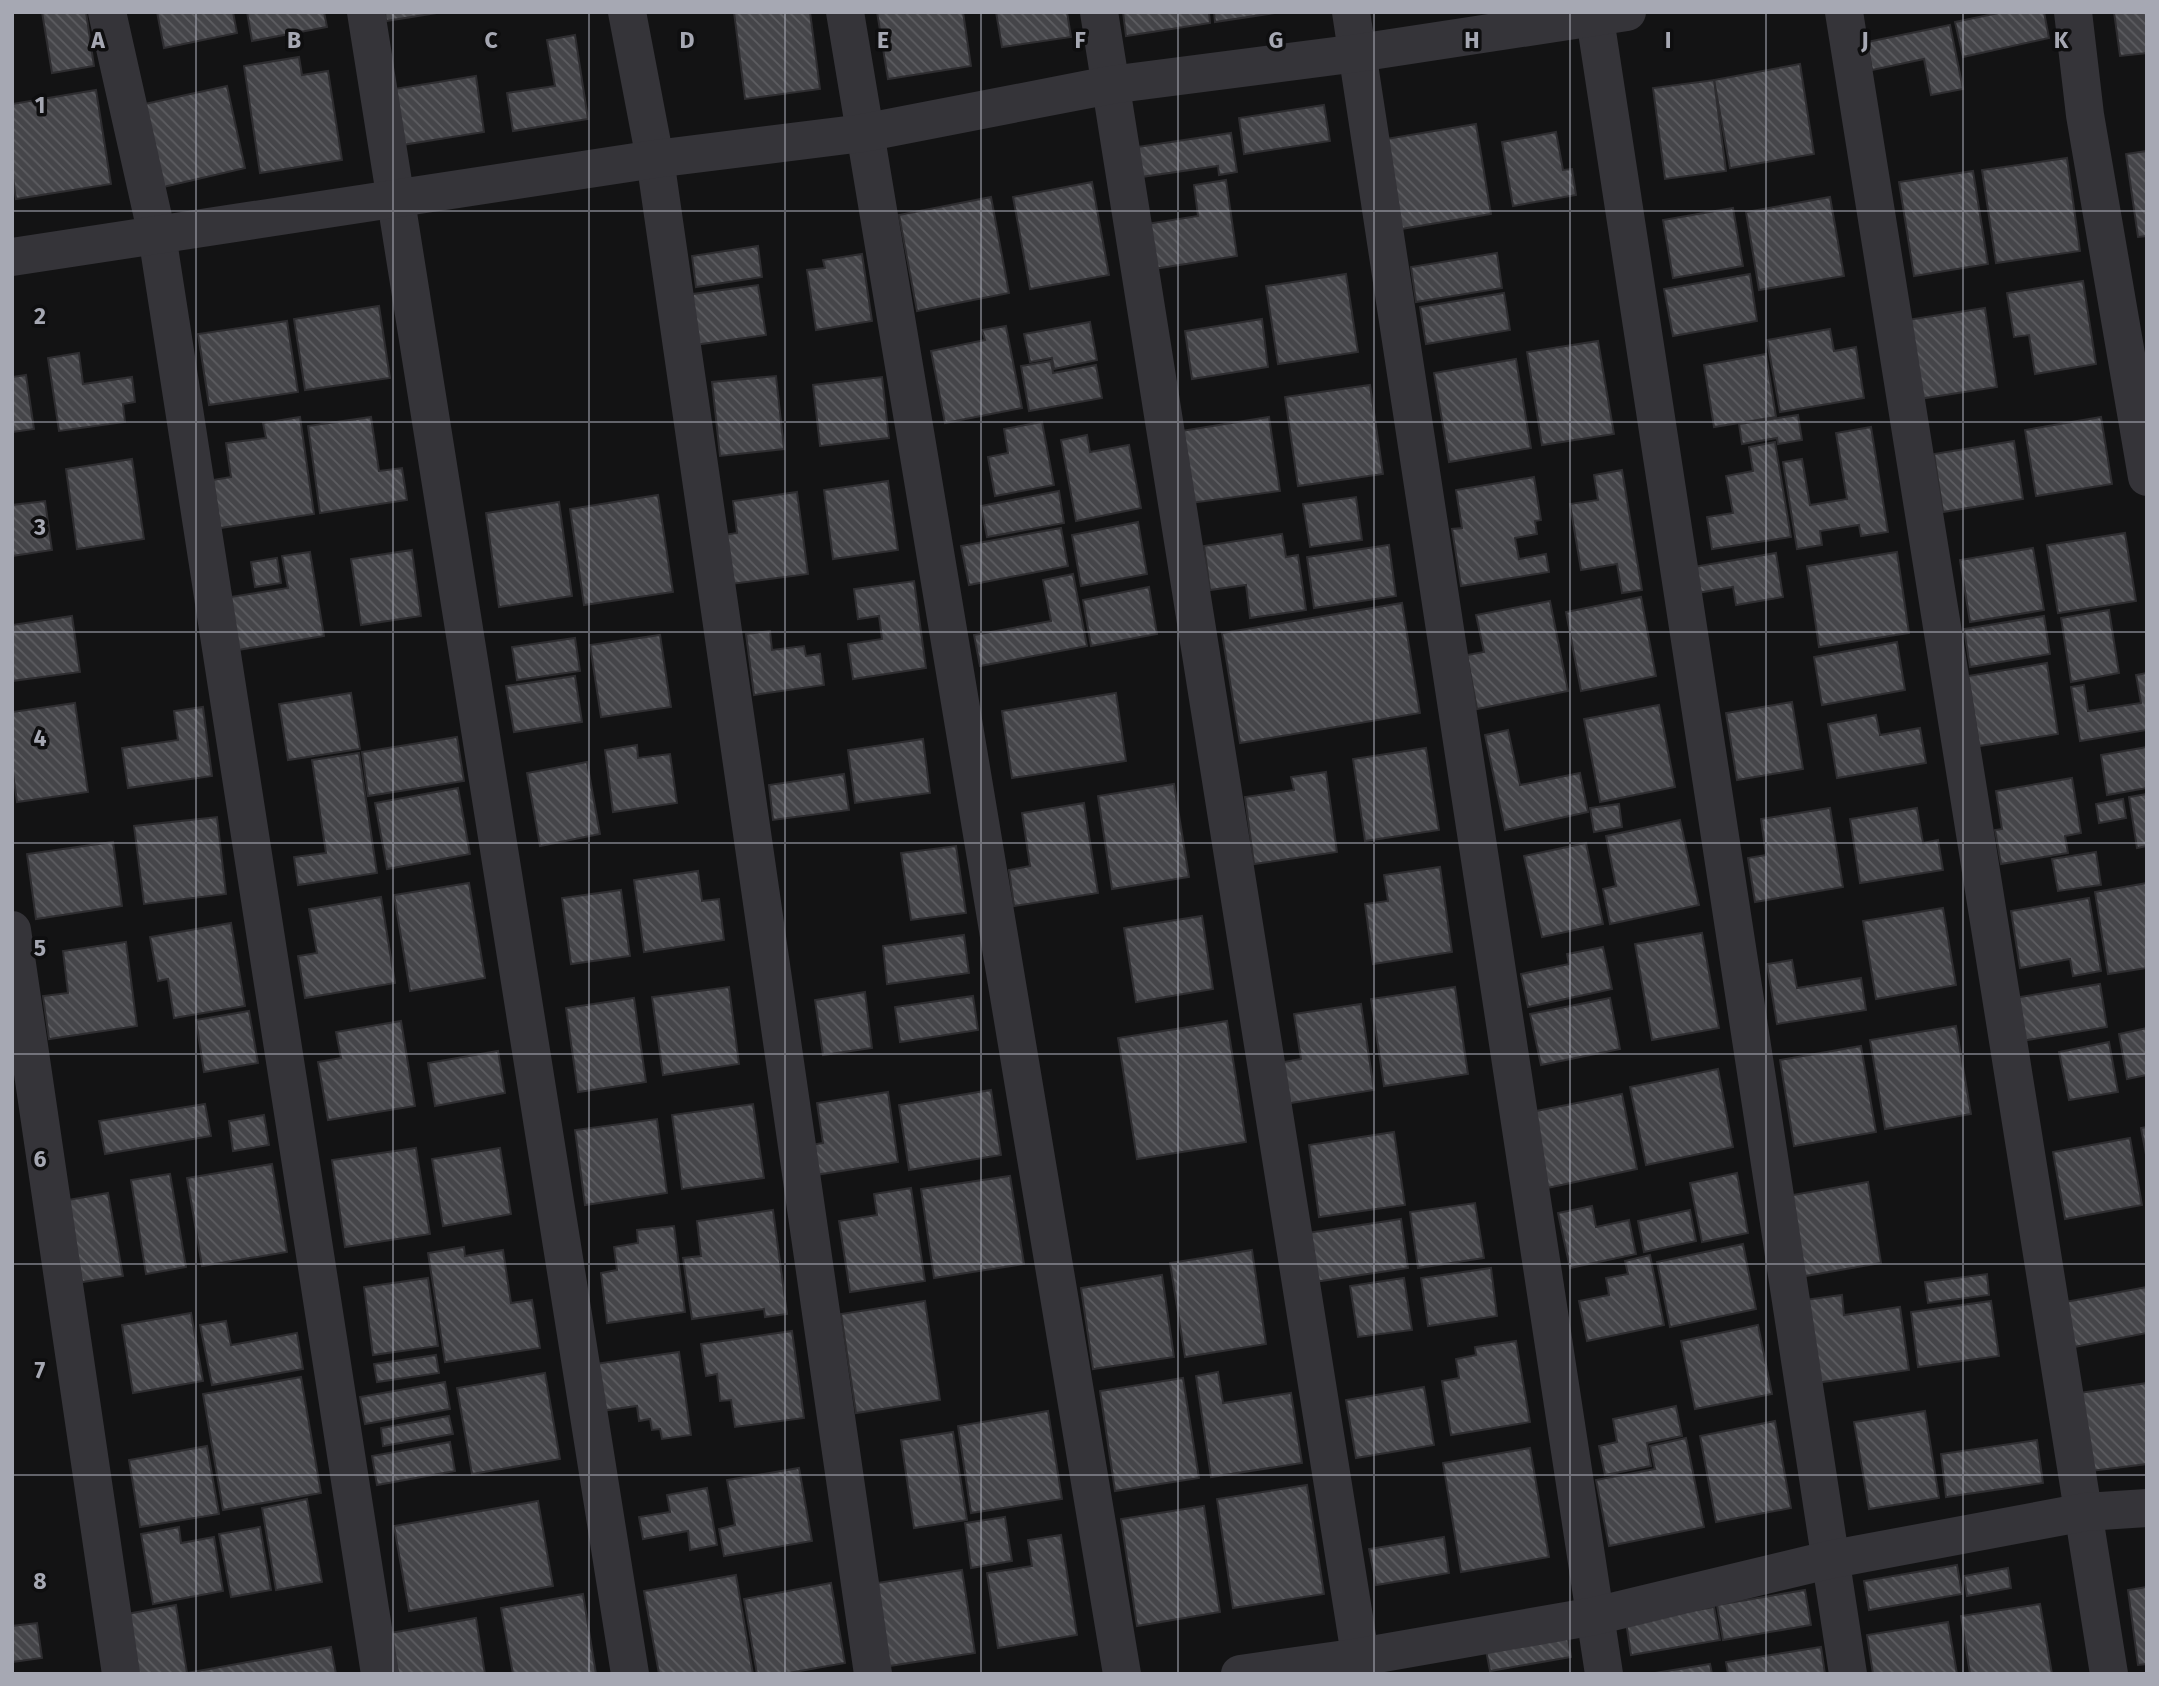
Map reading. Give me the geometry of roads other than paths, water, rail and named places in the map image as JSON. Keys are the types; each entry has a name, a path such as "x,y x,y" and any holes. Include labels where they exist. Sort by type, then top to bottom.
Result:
{"street":[{"path":"107,12 157,235 380,1674"},
{"path":"366,12 630,1674"},
{"path":"627,12 654,159 873,1674"},
{"path":"845,12 863,134 1122,1674"},
{"path":"1099,12 1362,1665"},
{"path":"1351,12 1604,1674"},
{"path":"1844,12 2109,1674"},
{"path":"2073,12 2084,115 2147,477"},
{"path":"12,257 654,159 863,134 1110,85 1358,53 1606,14 1828,1560 1847,1674"},
{"path":"12,930 121,1674"},
{"path":"1240,1674 1362,1665 1595,1616 1828,1560 2085,1512 2147,1508"}]}
